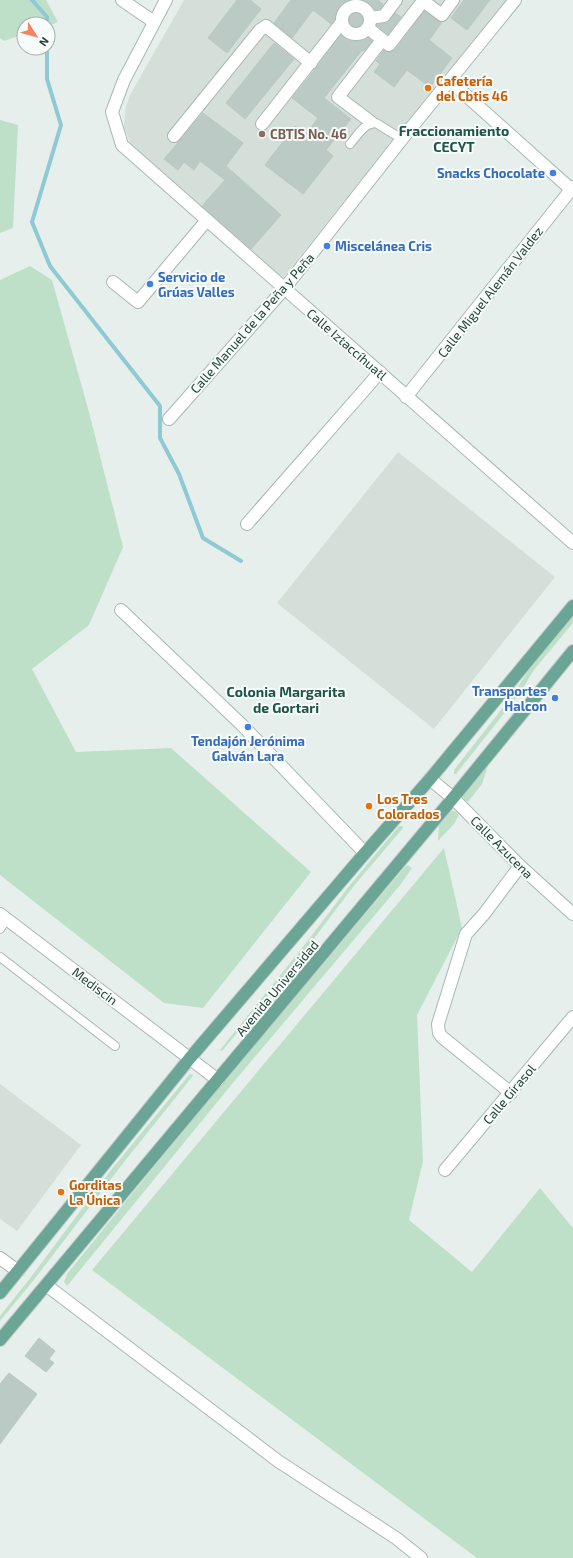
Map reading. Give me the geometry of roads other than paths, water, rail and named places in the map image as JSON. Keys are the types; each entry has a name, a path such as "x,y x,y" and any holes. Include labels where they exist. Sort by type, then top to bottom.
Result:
{"main road":[{"name":"Avenida Universidad","path":"0,1293 190,1058 430,779 573,606"},
{"name":"Avenida Universidad","path":"0,1340 453,798 573,651"}],"street":[{"path":"122,0 154,22 166,0"},
{"path":"342,22 348,31 358,34 369,23 384,16 396,0"},
{"path":"262,124 311,63 342,22 345,12 354,3 365,8 369,23 382,40 389,45 423,1 442,15 453,0"},
{"name":"Calle Manuel de la Peña y Peña","path":"169,419 284,289 402,139 515,0"},
{"name":"Calle Iztaccíhuatl","path":"154,22 124,80 112,112 122,144 284,289 380,372 406,397 573,543"},
{"path":"174,136 260,30 266,26 311,63"},
{"path":"371,122 338,97 382,40"},
{"path":"450,81 572,189"},
{"name":"Calle Miguel Alemán Valdez","path":"406,397 572,189"},
{"path":"113,282 138,302 207,220"},
{"path":"247,524 380,372"},
{"path":"121,610 242,725 365,853"},
{"name":"Calle Azucena","path":"430,779 453,798 520,866 573,914"},
{"path":"511,1092 442,1037 439,1033 438,1024 466,934 484,914 520,866"},
{"name":"Mediscin","path":"2,921 218,1080"},
{"name":"Calle Girasol","path":"445,1170 573,1017"},
{"path":"0,1258 18,1271"},
{"path":"46,1285 278,1461 390,1534 421,1558"}],"lane":[{"path":"350,144 371,122 376,123 402,139"},
{"path":"0,956 115,1046"}],"waterway":[{"path":"32,0 46,16"},
{"path":"47,56 47,79 61,125 32,222 50,266 160,406 160,438 179,474 203,538 241,561"}],"place":[{"name":"Cafetería del Cbtis 46","path":"428,88"},
{"name":"CBTIS No. 46","path":"262,134"},
{"name":"Snacks Chocolate","path":"553,173"},
{"name":"Miscelánea Cris","path":"327,246"},
{"name":"Servicio de Grúas Valles","path":"150,284"},
{"name":"Transportes Halcon","path":"555,698"},
{"name":"Tendajón Jerónima Galván Lara","path":"248,727"},
{"name":"Los Tres Colorados","path":"369,806"},
{"name":"Gorditas La Única","path":"61,1192"}],"district":[{"name":"Fraccionamiento CECYT","path":"454,140"},
{"name":"Colonia Margarita de Gortari","path":"286,700"}]}
